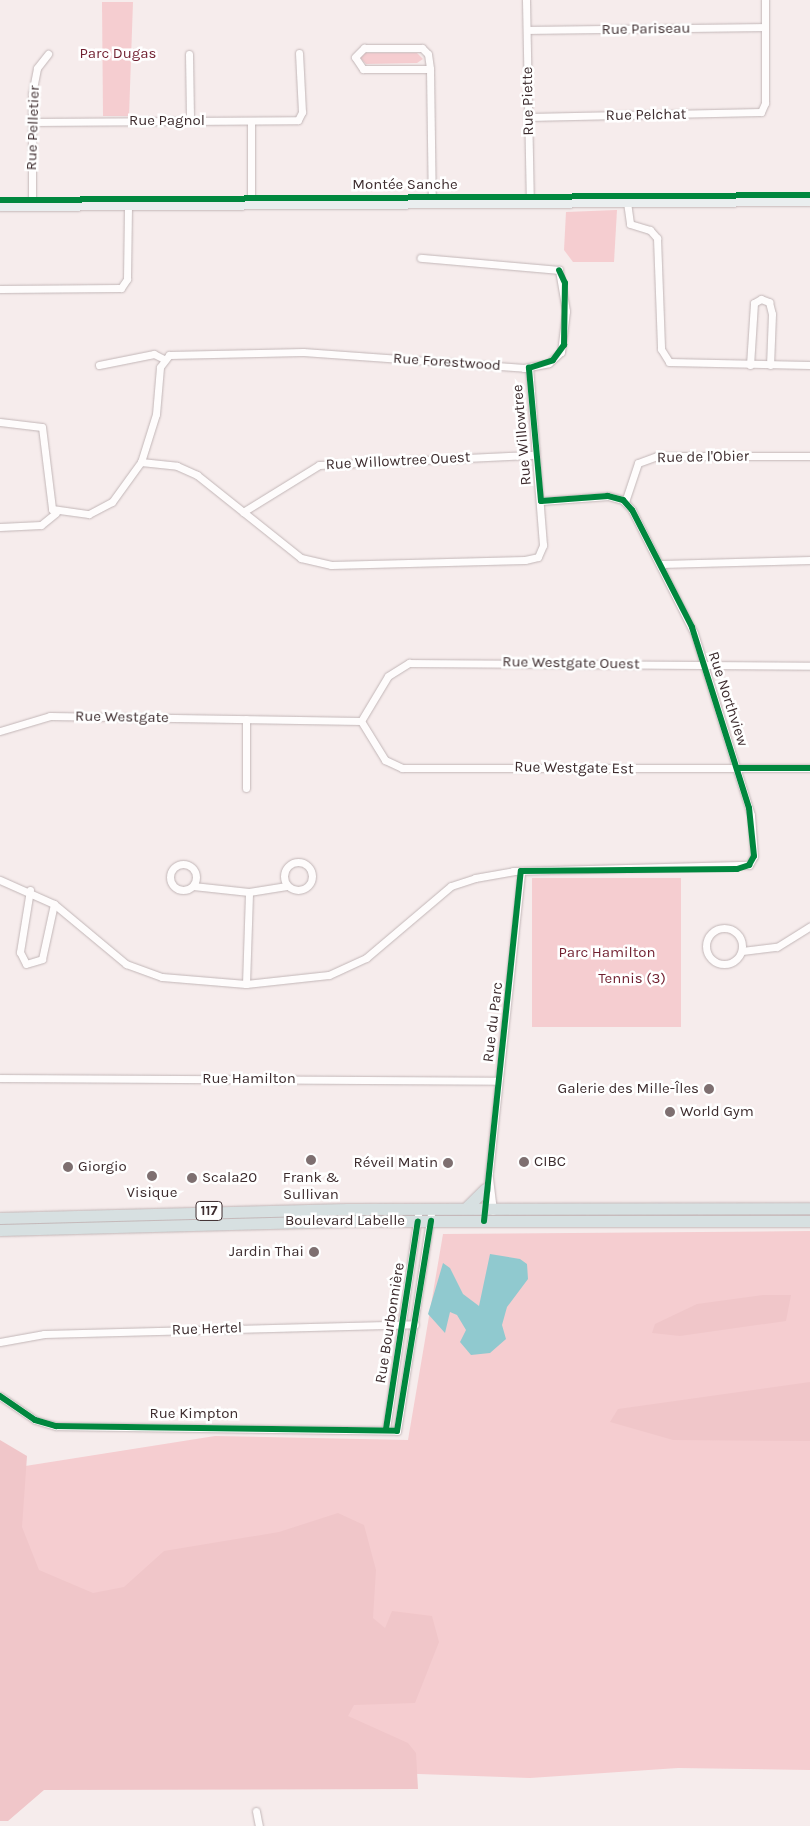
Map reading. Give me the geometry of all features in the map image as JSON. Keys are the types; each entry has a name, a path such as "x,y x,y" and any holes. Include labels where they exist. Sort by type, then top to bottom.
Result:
{"main road":[{"path":"466,1208 485,1190"},
{"name":"Boulevard Labelle","path":"0,1218 419,1208 810,1208"},
{"name":"Boulevard Labelle","path":"0,1230 418,1221 810,1221"}],"street":[{"name":"Rue Piette","path":"526,0 530,203"},
{"path":"765,0 765,27"},
{"name":"Rue Pariseau","path":"527,30 765,27"},
{"name":"Rue Pelchat","path":"528,117 763,111 765,27"},
{"path":"430,69 363,69 355,57 364,48 422,48 428,54 430,69 432,204"},
{"name":"Rue Pagnol","path":"32,122 252,121 301,118 299,53"},
{"name":"Rue Pelletier","path":"32,206 32,122 36,75 48,54"},
{"path":"189,54 190,121"},
{"path":"251,205 252,121"},
{"name":"Montée Sanche","path":"0,206 810,201"},
{"path":"627,202 630,224 650,230 657,238 661,349 669,362 810,365"},
{"path":"0,289 121,288 127,279 128,206"},
{"name":"Rue Forestwood","path":"99,365 151,355 164,359 185,353 303,352 529,368 556,358 564,345 566,297 561,271 421,258"},
{"path":"750,365 753,309 761,299 769,302 772,314 770,365"},
{"path":"0,527 41,526 56,512 102,510 141,462 154,421 164,359"},
{"name":"Rue Willowtree","path":"141,462 188,469 301,558 331,565 525,560 538,557 543,545 541,501 535,454 529,368"},
{"path":"0,422 34,423 44,429 51,507 56,512"},
{"name":"Rue Willowtree Ouest","path":"243,512 319,465 535,454"},
{"name":"Rue de l'Obier","path":"625,502 638,463 657,456 810,456"},
{"path":"541,501 603,496 625,502"},
{"name":"Rue Northview","path":"521,871 747,867 753,858 752,826 737,768 689,620 662,564 625,502"},
{"path":"662,564 810,560"},
{"name":"Rue Westgate Ouest","path":"361,721 388,676 409,663 810,666"},
{"name":"Rue Westgate","path":"0,731 50,716 361,721"},
{"path":"246,719 246,788"},
{"name":"Rue Westgate Est","path":"361,721 385,760 402,768 810,768"},
{"path":"192,886 249,892 287,886 298,891 308,887 313,876 309,866 298,861 288,865 283,876 287,886"},
{"path":"0,880 30,890 54,904 126,964 162,977 246,984 330,975 366,958 451,886 521,871"},
{"name":"Rue du Parc","path":"489,1221 489,1177 521,871"},
{"path":"30,890 20,952 26,964 42,959 54,904"},
{"path":"246,984 249,892"},
{"path":"742,951 740,937 731,930 716,930 708,940 709,955 719,963 734,961 742,951 777,948 810,926"},
{"name":"Rue Hamilton","path":"0,1078 498,1081"},
{"name":"Rue du Parc","path":"489,1177 485,1190 489,1208"},
{"name":"Rue Bourbonnière","path":"386,1430 419,1208"},
{"name":"Rue Bourbonnière","path":"397,1431 432,1208"},
{"name":"Rue Hertel","path":"0,1342 44,1334 415,1324"},
{"name":"Rue Kimpton","path":"0,1396 35,1420 56,1426 397,1431"},
{"path":"256,1811 259,1826"}],"green space":[{"name":"Parc Dugas","path":"102,2 133,2 129,116 103,116"},
{"path":"364,53 417,53 423,59 417,63 366,64 360,58"},
{"path":"617,210 614,262 573,262 564,250 566,212"},
{"name":"Parc Hamilton","path":"532,878 681,878 681,1027 532,1027"},
{"path":"810,1231 810,1770 678,1768 530,1778 334,1771 88,1754 0,1470 215,1436 408,1440 443,1234"}],"shaded area":[{"path":"763,1295 791,1295 786,1321 680,1336 652,1333 655,1324 697,1304"},
{"path":"810,1382 810,1441 673,1440 610,1422 618,1409"},
{"path":"0,1440 27,1456 22,1527 39,1570 93,1593 124,1587 164,1551 279,1532 338,1513 364,1525 376,1570 373,1618 385,1628 392,1611 432,1616 439,1642 415,1703 354,1705 348,1716 408,1743 416,1753 418,1789 44,1790 8,1821 0,1821"}],"water":[{"path":"490,1254 520,1259 527,1264 528,1279 507,1307 502,1325 506,1339 490,1353 471,1355 460,1342 466,1330 457,1315 450,1312 445,1333 428,1314 443,1263 450,1268 463,1294 479,1306"}],"cycle path":[{"path":"0,200 810,195"},
{"path":"484,1221 521,871 737,869 749,865 754,856 749,808 692,627 632,510 623,500 608,496 541,501 529,368 553,360 564,345 565,283 559,270"},
{"path":"737,768 810,768"},
{"path":"386,1429 418,1221"},
{"path":"0,1396 35,1420 56,1426 397,1431 431,1221"}],"place":[{"name":"Galerie des Mille-Îles","path":"709,1089"},
{"name":"World Gym","path":"670,1112"},
{"name":"Frank & Sullivan","path":"311,1160"},
{"name":"CIBC","path":"524,1162"},
{"name":"Réveil Matin","path":"448,1163"},
{"name":"Giorgio","path":"68,1167"},
{"name":"Visique","path":"152,1176"},
{"name":"Scala20","path":"192,1178"},
{"name":"Jardin Thai","path":"314,1252"}],"park label":[{"name":"Tennis (3)","path":"632,979"}]}
